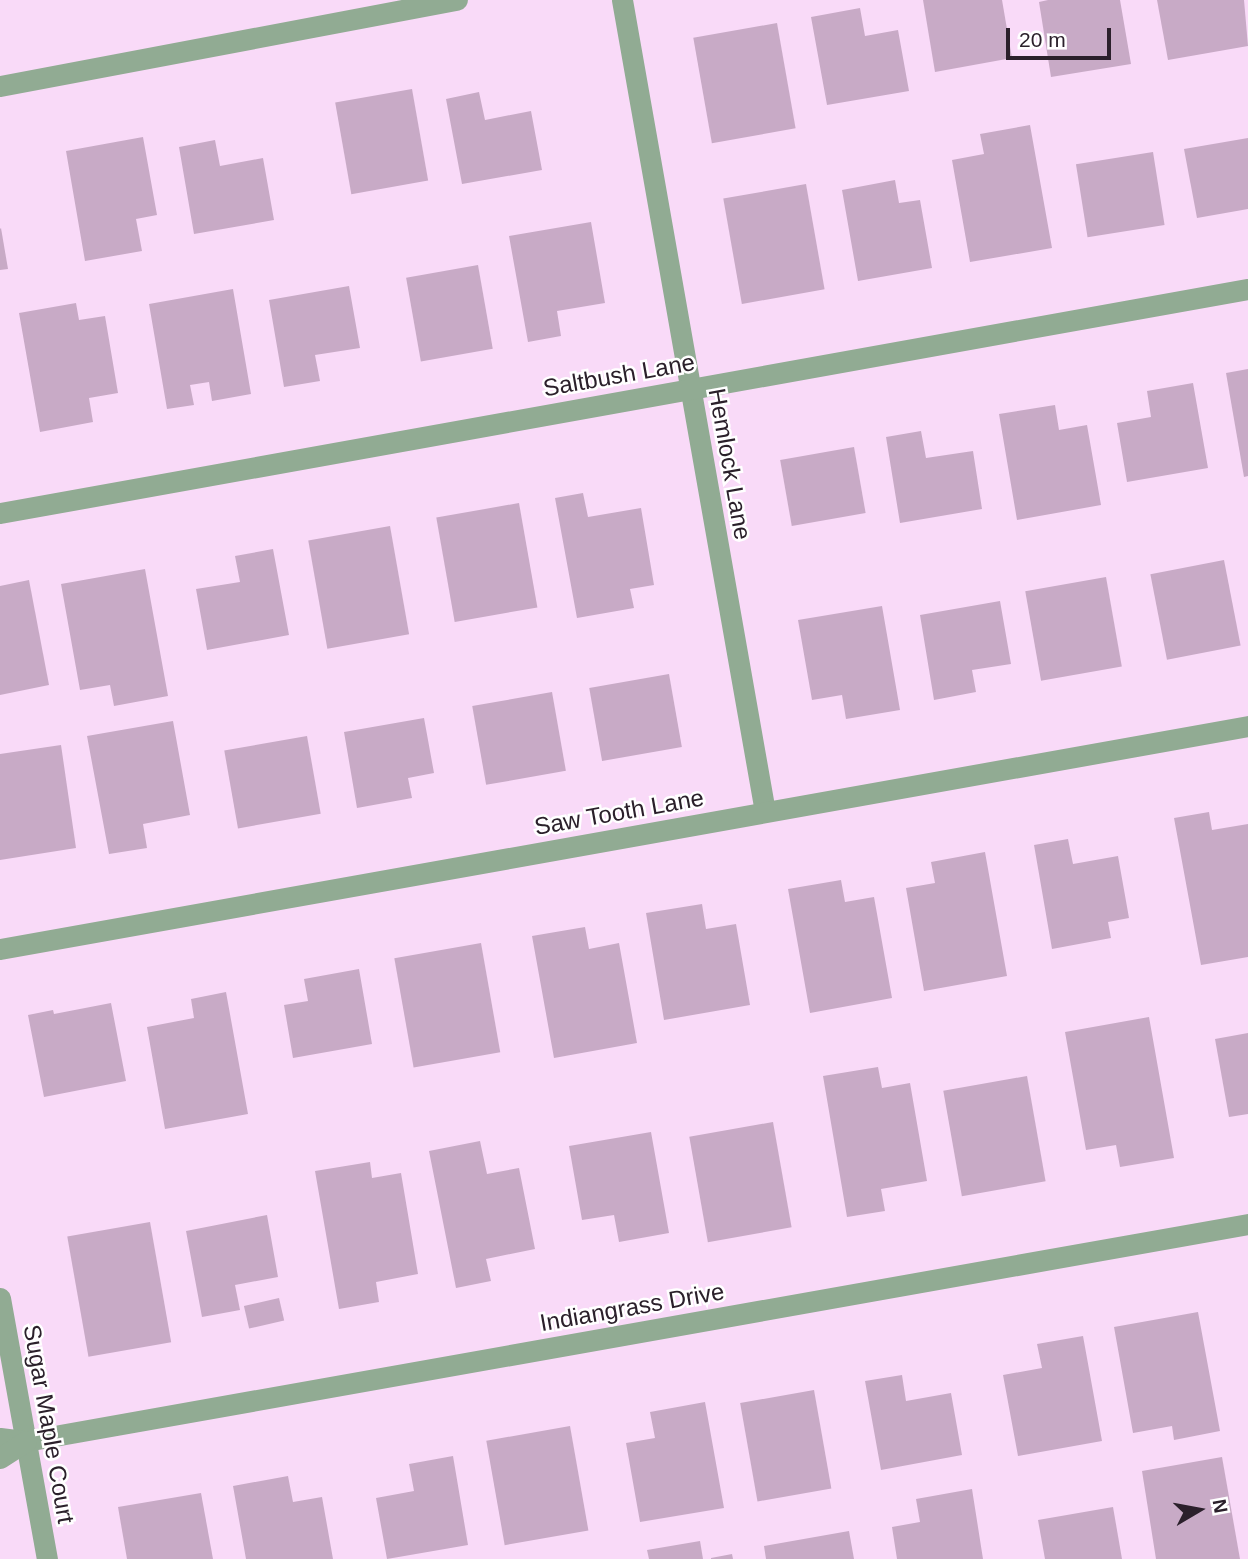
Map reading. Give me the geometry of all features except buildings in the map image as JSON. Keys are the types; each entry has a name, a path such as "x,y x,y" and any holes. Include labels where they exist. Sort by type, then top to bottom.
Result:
{"street":[{"path":"0,86 457,0"},
{"name":"Hemlock Lane","path":"622,0 765,812"},
{"name":"Saltbush Lane","path":"0,513 1248,289"},
{"name":"Saw Tooth Lane","path":"0,949 1248,726"},
{"name":"Indiangrass Drive","path":"0,1438 26,1441 1248,1224"},
{"name":"Sugar Maple Court","path":"0,1298 47,1559"},
{"name":"Indiangrass Drive","path":"0,1458 26,1441"}]}
